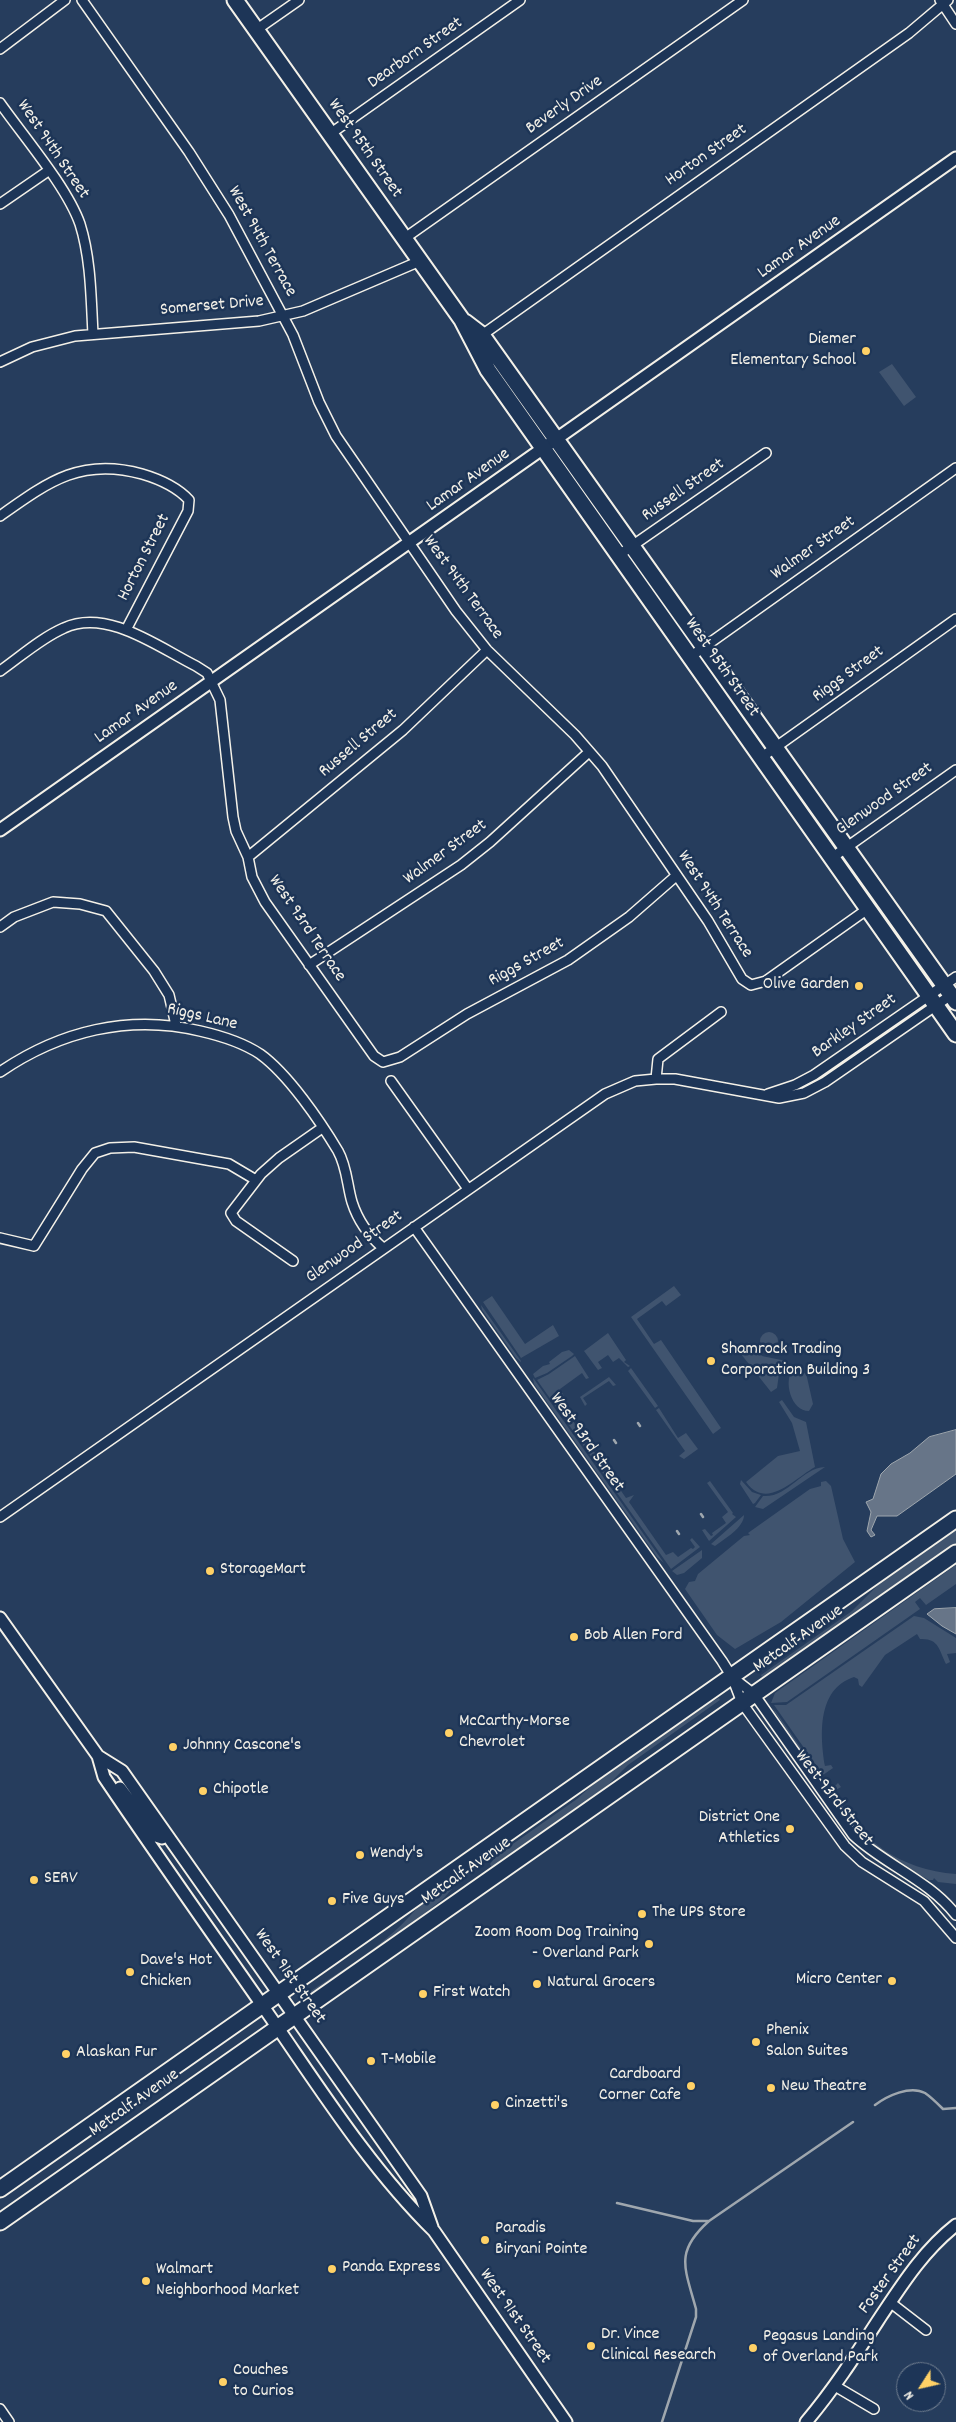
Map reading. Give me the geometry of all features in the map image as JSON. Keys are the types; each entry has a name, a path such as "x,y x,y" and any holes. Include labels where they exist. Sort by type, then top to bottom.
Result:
{"main road":[{"name":"West 95th Street","path":"236,0 462,320 488,370 956,1034"},
{"name":"West 95th Street","path":"462,320 482,335 846,848 953,990"},
{"name":"Metcalf Avenue","path":"0,2189 956,1519"},
{"name":"Metcalf Avenue","path":"0,2222 956,1553"},
{"path":"457,1870 476,1888"}],"street":[{"path":"0,49 65,0"},
{"name":"West 94th Terrace","path":"82,0 205,176 229,215 293,335 319,402 336,436 410,544 487,650 575,735 610,778 708,921 742,979 752,985 766,981 869,908"},
{"path":"256,30 299,0"},
{"name":"Dearborn Street","path":"330,134 520,0"},
{"name":"Beverly Drive","path":"405,238 743,0"},
{"path":"944,2 956,24"},
{"name":"Horton Street","path":"482,335 901,39 944,2"},
{"name":"West 94th Street","path":"0,103 70,204 79,223 88,260 93,334"},
{"name":"Lamar Avenue","path":"0,830 544,450 956,158"},
{"path":"0,204 48,171"},
{"name":"Somerset Drive","path":"0,362 32,347 62,338 259,321 283,316 303,311 420,261"},
{"name":"Russell Street","path":"619,556 766,453"},
{"name":"Horton Street","path":"0,516 54,480 74,472 95,468 124,469 150,477 181,491 189,500 188,511 126,630"},
{"name":"Walmer Street","path":"690,657 956,468"},
{"name":"Riggs Street","path":"762,757 956,619"},
{"path":"0,671 52,635 75,624 100,622 126,630 196,666 207,673 212,682"},
{"name":"Russell Street","path":"248,858 403,730 487,650"},
{"name":"West 93rd Terrace","path":"212,682 220,700 233,817 236,831 248,858 252,877 264,902 374,1056 383,1062"},
{"name":"Walmer Street","path":"309,965 481,850 589,752"},
{"name":"Glenwood Street","path":"833,857 956,770"},
{"name":"Riggs Street","path":"383,1062 400,1057 467,1014 568,960 629,917 676,876"},
{"path":"0,927 14,917 53,902 80,904 106,911 154,971 169,995 176,1026"},
{"name":"Barkley Street","path":"656,1079 675,1079 768,1094 795,1085 814,1075 933,1000 953,990"},
{"path":"656,1079 658,1058 721,1012"},
{"name":"Riggs Lane","path":"0,1072 44,1046 73,1035 122,1025 176,1026 226,1037 258,1053 286,1079 339,1154 358,1218 368,1235 383,1248"},
{"name":"Glenwood Street","path":"0,1517 605,1094 635,1081 656,1079"},
{"path":"391,1081 468,1189"},
{"path":"293,1261 236,1221 231,1212 256,1180 279,1158 322,1128"},
{"path":"0,1238 34,1246 82,1169 95,1154 110,1148 134,1147 229,1164 256,1180"},
{"name":"West 93rd Street","path":"414,1228 732,1677 854,1835 869,1849 932,1892 956,1915"},
{"name":"West 91st Street","path":"0,1618 98,1756 104,1777 152,1848 340,2117 408,2205 434,2231 566,2422"},
{"name":"West 93rd Street","path":"732,1677 845,1846 862,1862 924,1901 956,1938"},
{"name":"West 91st Street","path":"98,1756 122,1771 421,2196 434,2231"},
{"path":"110,1786 119,1786 156,1836 162,1838 167,1835"},
{"path":"152,1848 165,1843 189,1876 201,1883"},
{"name":"Foster Street","path":"806,2422 835,2386 916,2265 956,2225"},
{"path":"890,2302 926,2330"},
{"path":"835,2386 874,2408"},
{"path":"0,2408 10,2422"}],"shaded area":[{"path":"892,364 916,397 904,406 879,372"},
{"path":"674,1286 681,1295 666,1306 662,1301 637,1319 654,1344 661,1340 721,1428 713,1434 631,1317"},
{"path":"492,1296 525,1344 553,1325 559,1336 521,1358 483,1302"},
{"path":"481,1305 521,1362 516,1358 482,1310"},
{"path":"769,1332 775,1335 778,1341 775,1347 769,1350 763,1347 760,1341 763,1335"},
{"path":"608,1333 626,1360 624,1362 630,1366 628,1367 619,1358 613,1362 608,1355 598,1362 602,1368 598,1370 584,1351"},
{"path":"749,1342 762,1356 786,1361 779,1374 777,1388 771,1392 737,1349"},
{"path":"569,1350 574,1354 572,1356 547,1373 535,1378 533,1374 543,1366 550,1364 549,1362 562,1352"},
{"path":"575,1356 589,1378 586,1379 582,1373 560,1389 564,1396 559,1401 626,1498 634,1495 629,1502 666,1555 673,1552 678,1557 691,1548 693,1549 695,1547 690,1540 692,1538 700,1547 671,1569 537,1380"},
{"path":"631,1368 658,1406 655,1408 628,1371"},
{"path":"793,1369 799,1374 806,1373 813,1404 809,1411 803,1410 798,1406 790,1394 789,1381"},
{"path":"609,1377 616,1385 613,1386 609,1381 583,1398 587,1404 585,1406 580,1397"},
{"path":"533,1378 664,1563 657,1557 534,1384"},
{"path":"782,1400 794,1417 806,1422 815,1467 781,1490 763,1493 754,1490 746,1482 778,1456 800,1451 792,1423 779,1402"},
{"path":"659,1408 678,1438 686,1433 698,1449 684,1459 679,1456 685,1451 656,1410"},
{"path":"956,1430 956,1474 897,1516 877,1516 871,1530 875,1535 871,1537 867,1531 871,1512 866,1502 873,1499 881,1474 891,1464 910,1453 929,1437"},
{"path":"825,1467 763,1509 755,1507 763,1496 780,1492 809,1472"},
{"path":"741,1480 752,1492 761,1495 755,1503 753,1504 740,1484"},
{"path":"710,1481 736,1517 709,1541 702,1530 705,1529 711,1536 713,1535 712,1533 726,1523 722,1517 728,1512 707,1483"},
{"path":"826,1481 831,1486 843,1539 855,1562 781,1622 735,1649 717,1635 685,1589 689,1582 695,1581 698,1574 744,1536 750,1535 748,1533 810,1489 821,1486 821,1482"},
{"path":"744,1515 741,1524 733,1533 715,1546 711,1544"},
{"path":"956,1527 956,1546 787,1664 762,1677 761,1675 852,1611 890,1573"},
{"path":"702,1550 702,1558 684,1573 677,1575 672,1571"},
{"path":"956,1565 956,1584 926,1605 920,1598 915,1602 920,1609 787,1702 771,1703 775,1693"},
{"path":"956,1608 956,1634 927,1614 934,1609"},
{"path":"914,1616 924,1618 956,1638 956,1653 947,1654 950,1662 946,1664 938,1646 926,1639 920,1639 917,1634 885,1655 862,1687 859,1685 858,1679 854,1677 842,1683 827,1702 824,1714 822,1741 825,1766 831,1765 833,1768 823,1775 774,1705 786,1705"},
{"path":"719,1698 720,1700 628,1765 597,1796 502,1863 492,1868 490,1864 497,1855 577,1799 606,1773 693,1711"},
{"path":"772,1708 776,1712 819,1774 814,1770"},
{"path":"838,1783 841,1787 834,1791 844,1808 869,1838 899,1859 936,1871 956,1874 956,1884 938,1882 934,1878 929,1880 892,1859 870,1842 850,1822 835,1801 832,1789"},
{"path":"450,1886 452,1889 444,1898 369,1957 307,1999 304,1996 383,1941 437,1891"}],"waterway":[{"path":"875,2105 892,2095 913,2090 925,2093 943,2109 956,2108"},
{"path":"662,2422 696,2317 696,2309 688,2282 685,2261 691,2242 709,2221 853,2122"},
{"path":"617,2203 693,2221 708,2221"}],"place":[{"name":"Diemer Elementary School","path":"866,351"},
{"name":"Olive Garden","path":"859,986"},
{"name":"Shamrock Trading Corporation Building 3","path":"711,1361"},
{"name":"StorageMart","path":"210,1571"},
{"name":"Bob Allen Ford","path":"574,1637"},
{"name":"McCarthy-Morse Chevrolet","path":"449,1733"},
{"name":"Johnny Cascone's","path":"173,1747"},
{"name":"Chipotle","path":"203,1791"},
{"name":"District One Athletics","path":"790,1829"},
{"name":"Wendy's","path":"360,1855"},
{"name":"SERV","path":"34,1880"},
{"name":"Five Guys","path":"332,1901"},
{"name":"The UPS Store","path":"642,1914"},
{"name":"Zoom Room Dog Training - Overland Park","path":"649,1944"},
{"name":"Dave's Hot Chicken","path":"130,1972"},
{"name":"Micro Center","path":"892,1981"},
{"name":"Natural Grocers","path":"537,1984"},
{"name":"First Watch","path":"423,1994"},
{"name":"Phenix Salon Suites","path":"756,2042"},
{"name":"Alaskan Fur","path":"66,2054"},
{"name":"T-Mobile","path":"371,2061"},
{"name":"Cardboard Corner Cafe","path":"691,2086"},
{"name":"New Theatre","path":"771,2088"},
{"name":"Cinzetti's","path":"495,2105"},
{"name":"Paradis Biryani Pointe","path":"485,2240"},
{"name":"Panda Express","path":"332,2269"},
{"name":"Walmart Neighborhood Market","path":"146,2281"},
{"name":"Dr. Vince Clinical Research","path":"591,2346"},
{"name":"Pegasus Landing of Overland Park","path":"753,2348"},
{"name":"Couches to Curios","path":"223,2382"}]}
